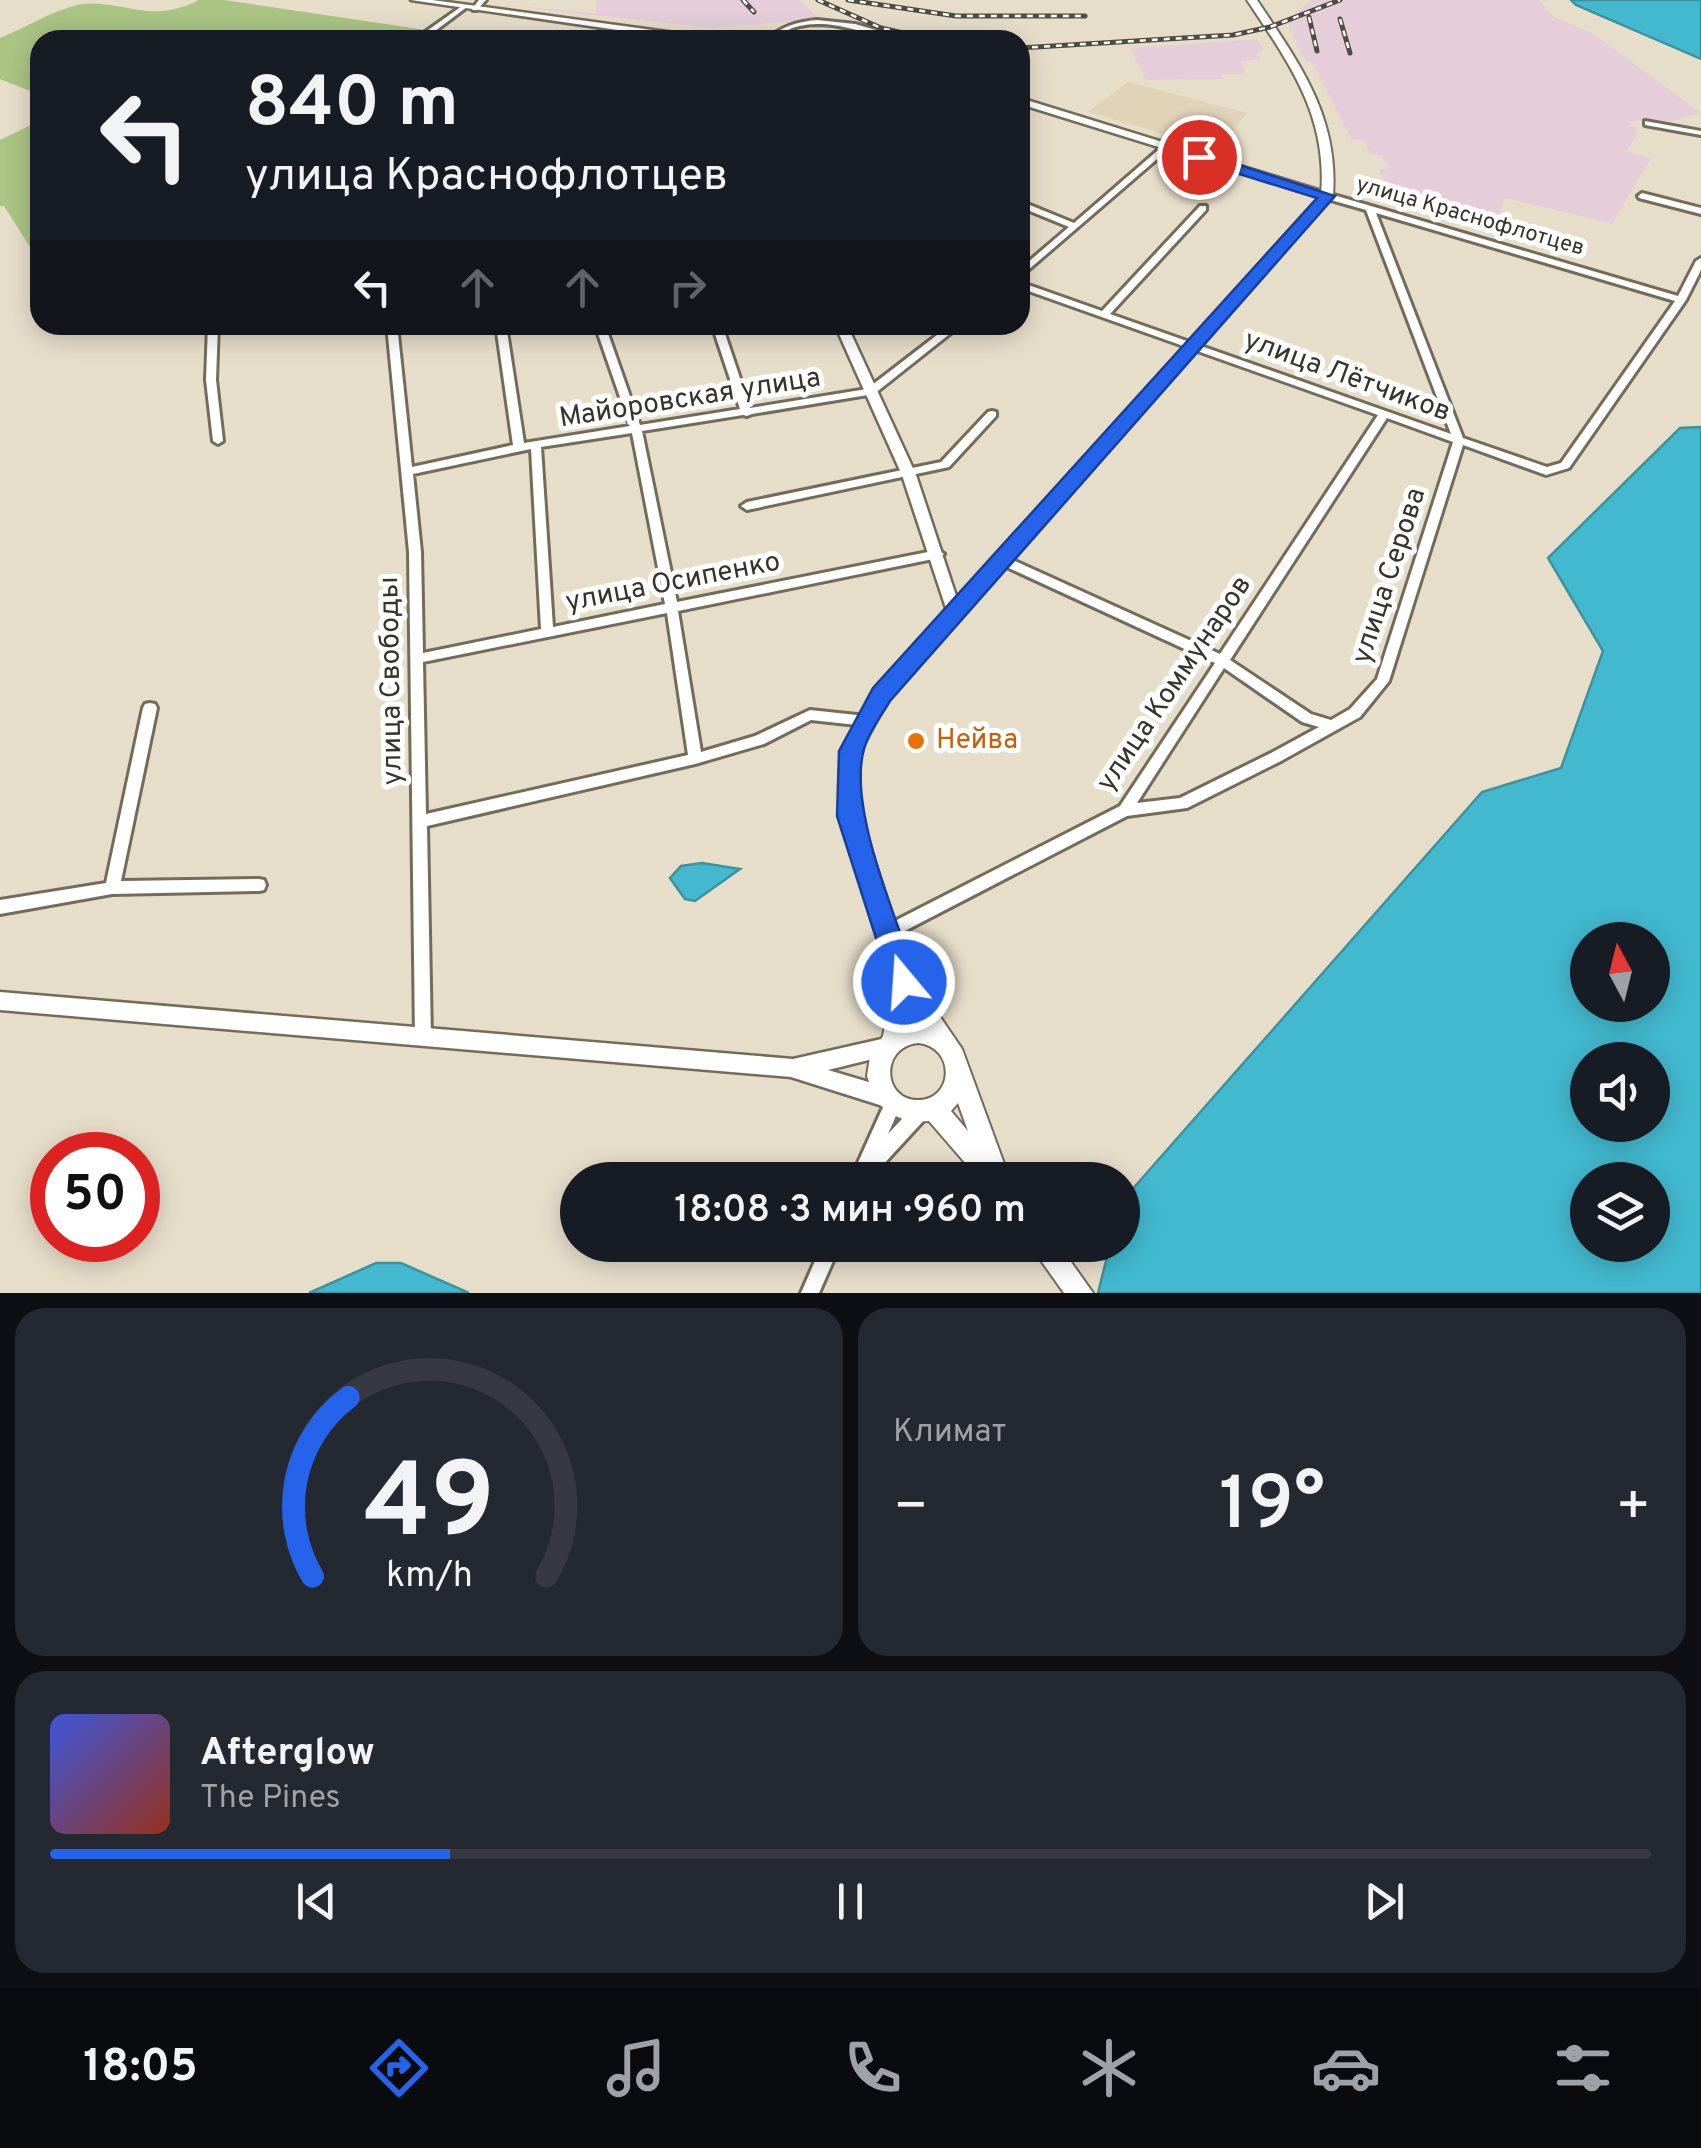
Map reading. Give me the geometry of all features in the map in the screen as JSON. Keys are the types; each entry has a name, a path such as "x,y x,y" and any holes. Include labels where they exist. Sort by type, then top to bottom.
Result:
{"main road":[{"path":"990,1162 950,1048 904,982 850,816 851,751 882,694 1327,196 1328,140 1314,104 1252,0"},
{"path":"904,982 890,1044 878,1070 891,1100 927,1110 978,1162"},
{"path":"890,1044 925,1034 950,1048"},
{"path":"927,1110 952,1094 959,1072"},
{"path":"1056,1262 1080,1293"}],"street":[{"path":"415,0 618,30"},
{"path":"434,30 482,0"},
{"path":"780,30 826,22 862,30"},
{"name":"улица Краснофлотцев","path":"1030,104 1680,300"},
{"path":"1648,123 1701,133"},
{"path":"1030,265 1166,147"},
{"path":"1642,196 1701,211"},
{"path":"1030,208 1075,226"},
{"path":"1105,313 1204,208"},
{"path":"1370,209 1460,441"},
{"path":"1680,300 1701,261"},
{"name":"улица Лётчиков","path":"1030,288 1546,471 1565,466 1680,300"},
{"path":"212,335 210,380 218,441"},
{"name":"улица Свободы","path":"393,335 410,471 423,1037"},
{"path":"503,335 519,448"},
{"path":"604,335 637,430 672,609 695,759"},
{"path":"720,335 747,412"},
{"path":"845,335 909,476 955,614"},
{"name":"Майоровская улица","path":"410,471 519,448 870,392 943,335"},
{"path":"748,506 909,476 945,465 992,414"},
{"name":"улица Коммунаров","path":"888,932 1125,810 1383,416"},
{"name":"улица Серова","path":"1125,810 1160,810 1182,804 1359,710 1383,681 1460,441"},
{"path":"536,447 547,633"},
{"name":"улица Осипенко","path":"416,659 938,554"},
{"path":"1004,561 1223,661 1307,718 1330,725"},
{"path":"112,888 150,708"},
{"path":"418,822 695,759 759,740 810,715 866,721"},
{"path":"0,907 112,888 259,885"},
{"path":"3,999 791,1068 891,1100 866,1162"},
{"path":"791,1068 890,1044"},
{"path":"876,1162 927,1110"},
{"path":"810,1293 824,1262"}],"shaded area":[{"path":"597,0 800,0 819,19 712,28 491,4 595,13"},
{"path":"1311,0 1539,0 1554,17 1592,33 1701,113 1672,121 1628,121 1639,133 1626,151 1651,158 1612,224 1506,198 1490,230 1415,208 1397,207 1379,169 1389,169 1381,155 1370,154 1364,140 1351,139 1312,62 1306,62 1289,29 1289,21 1299,17 1294,13"},
{"path":"1257,39 1264,49 1257,53 1261,59 1241,61 1245,74 1222,74 1223,79 1146,80 1130,48"},
{"path":"1128,82 1247,113 1217,149 1088,112"}],"green space":[{"path":"199,0 224,0 426,30 30,30 30,91 0,79 0,38 61,10 82,4 151,11"},
{"path":"29,126 30,247 4,206 0,206 0,140"}],"water":[{"path":"1571,0 1701,0 1701,59 1576,5"},
{"path":"1701,427 1701,1293 1098,1293 1106,1262 1140,1262 1140,1181 1482,792 1561,768 1603,651 1548,558 1680,428"},
{"path":"702,863 740,869 695,901 685,899 670,878 681,866"},
{"path":"376,1263 401,1263 469,1293 309,1293"}],"railway":[{"path":"743,0 754,12"},
{"path":"818,0 890,30"},
{"path":"848,0 956,16 1085,16"},
{"path":"1030,47 1233,35 1270,27 1340,0"},
{"path":"1309,17 1317,51"},
{"path":"1340,19 1350,53"}],"place":[{"name":"Нейва","path":"916,741"}],"route":[{"path":"904,982 850,816 851,751 866,721 882,694 1327,196 1199,157"}]}
